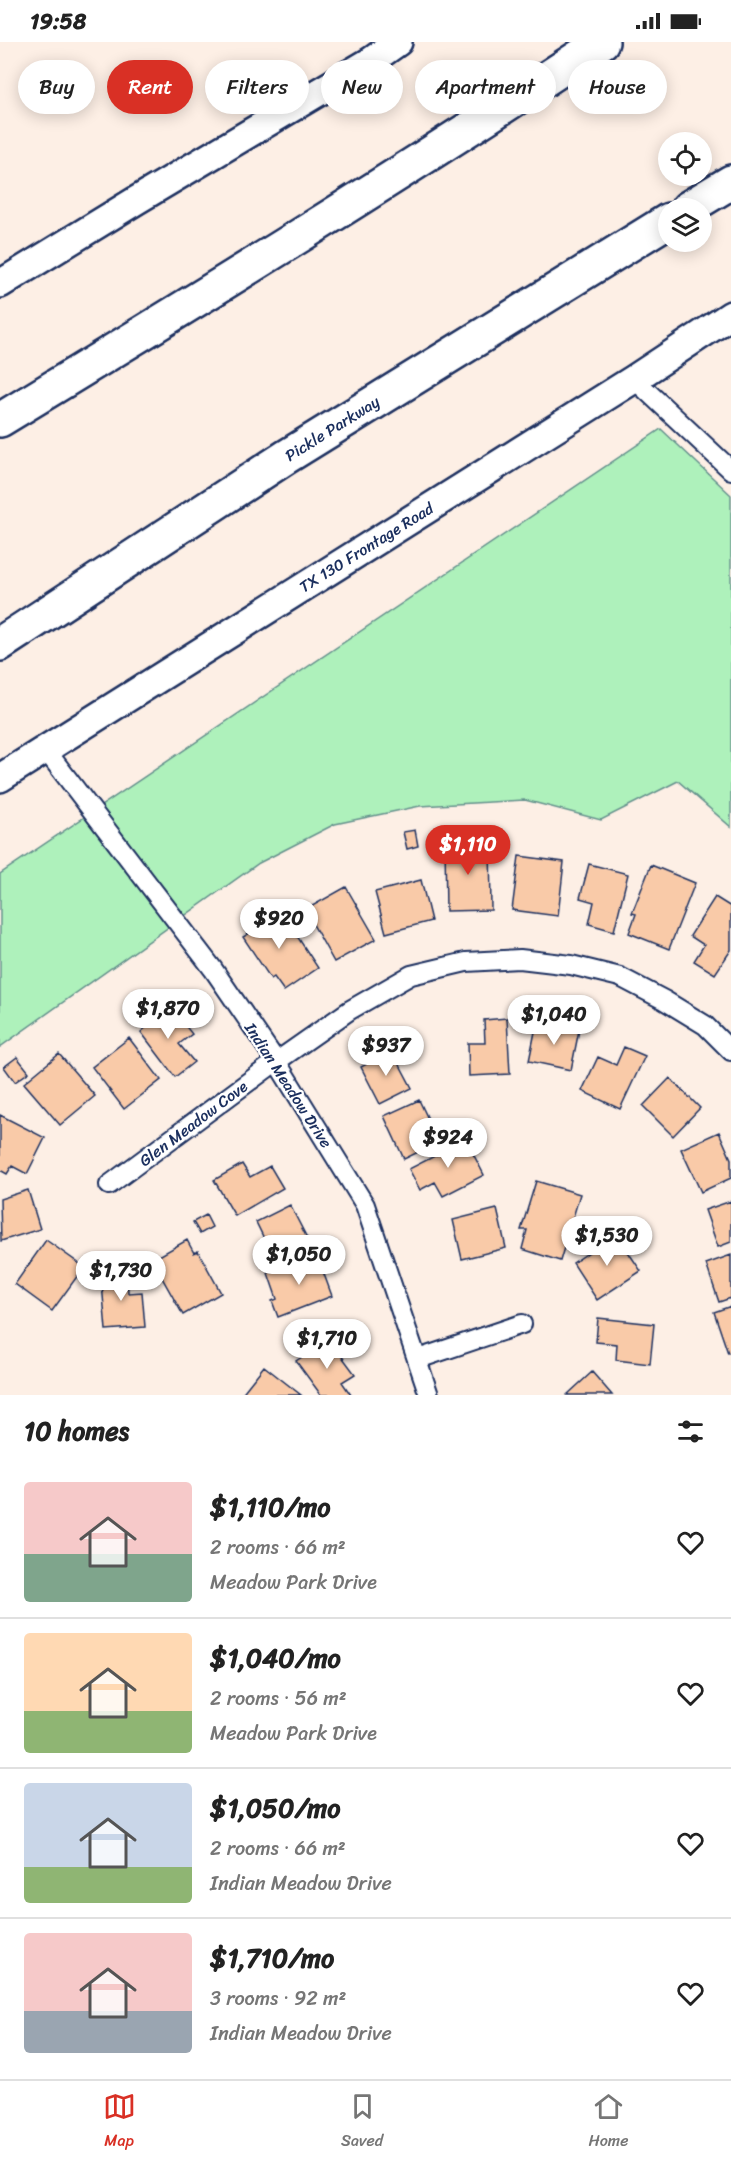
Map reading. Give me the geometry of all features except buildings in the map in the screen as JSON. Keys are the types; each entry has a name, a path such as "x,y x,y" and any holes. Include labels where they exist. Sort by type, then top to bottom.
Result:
{"highway":[{"path":"0,420 218,287 602,42"},
{"path":"705,198 731,182"},
{"name":"Pickle Parkway","path":"0,644 286,457 658,227"}],"street":[{"path":"0,284 371,61 398,42"},
{"name":"TX 130 Frontage Road","path":"0,778 634,379 731,315"},
{"path":"634,379 731,470"},
{"name":"Indian Meadow Drive","path":"45,749 213,969 276,1061 365,1205 429,1395"},
{"name":"Glen Meadow Cove","path":"109,1185 276,1061 350,1010 411,975 466,962 519,958 571,965 620,977 705,1025 731,1051"},
{"path":"418,1359 522,1324"}],"green space":[{"path":"661,429 731,495 731,827 678,781 601,820 525,800 420,806 335,824 259,863 0,1047 0,874"}]}
